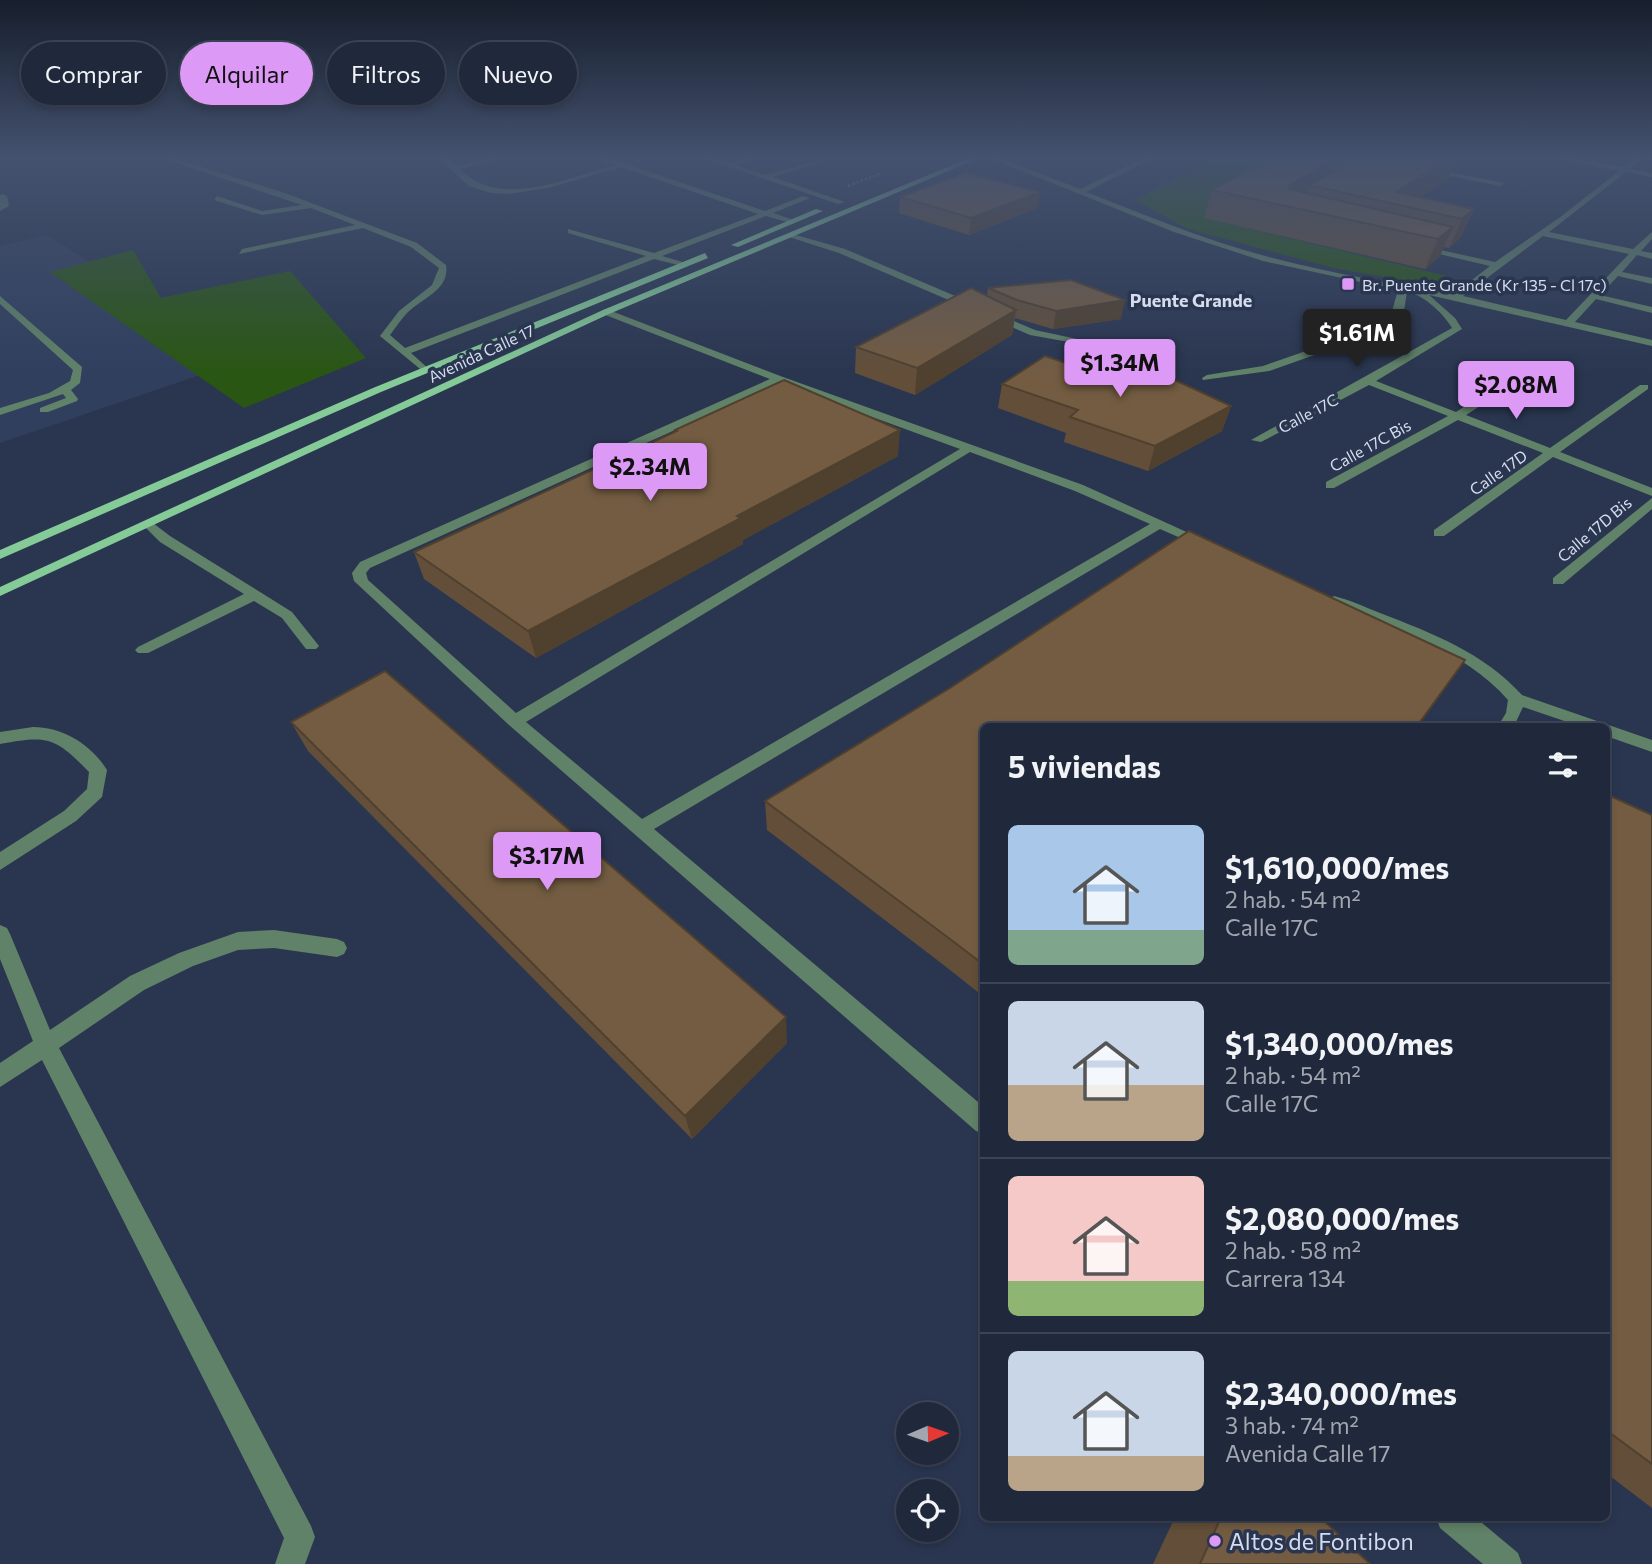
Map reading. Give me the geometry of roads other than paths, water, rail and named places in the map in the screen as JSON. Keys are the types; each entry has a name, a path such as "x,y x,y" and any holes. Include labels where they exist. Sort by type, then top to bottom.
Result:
{"main road":[{"name":"Avenida Calle 17","path":"0,555 425,370 773,229"},
{"name":"Avenida Calle 17","path":"0,592 606,312 806,229"}],"street":[{"path":"242,252 349,229"},
{"path":"371,229 414,245 443,267 444,277 433,290 403,311 385,336 425,370"},
{"path":"404,352 726,229"},
{"path":"1174,229 1232,249 1297,266 1403,289 1456,297 1652,343"},
{"path":"1456,297 1548,229"},
{"path":"571,231 683,265"},
{"path":"1542,233 1652,256"},
{"path":"1569,323 1652,234"},
{"path":"792,235 842,251 1033,333 1091,343"},
{"path":"1406,244 1496,265"},
{"path":"1616,273 1652,281"},
{"path":"1207,378 1265,369 1393,324 1399,311 1403,289"},
{"name":"Calle 17C","path":"1257,439 1368,381 1457,329 1452,320 1419,291"},
{"path":"1594,296 1652,310"},
{"path":"0,299 78,369 75,383 53,396 0,412"},
{"path":"606,312 779,379 1079,488 1222,551"},
{"name":"Calle 17C Bis","path":"1330,485 1457,416 1533,367"},
{"path":"779,379 365,565 359,573 362,581 514,721 980,1120"},
{"path":"1368,381 1652,492"},
{"name":"Calle 17D","path":"1438,533 1644,387"},
{"path":"0,424 70,401 74,397 64,389"},
{"path":"514,721 969,448"},
{"name":"Calle 17D Bis","path":"1558,581 1652,502"},
{"path":"149,524 165,539 286,615 311,646"},
{"path":"641,828 1159,524"},
{"path":"143,650 254,595"},
{"path":"1323,595 1481,666 1506,683 1516,699 1586,723"},
{"path":"1508,723 1514,713 1516,699"},
{"path":"0,738 37,731 69,739 98,769 96,792 70,816 0,862"},
{"path":"1610,731 1652,746"},
{"path":"0,934 46,1046 300,1537 290,1564"},
{"path":"0,1076 137,983 186,959 238,941 274,939 337,948"},
{"path":"1456,1521 1507,1564"}],"place":[{"name":"Br. Puente Grande (Kr 135 - Cl 17c)","path":"1348,284"},
{"name":"Altos de Fontibon","path":"1215,1541"}],"district":[{"name":"Puente Grande","path":"1191,300"}]}
